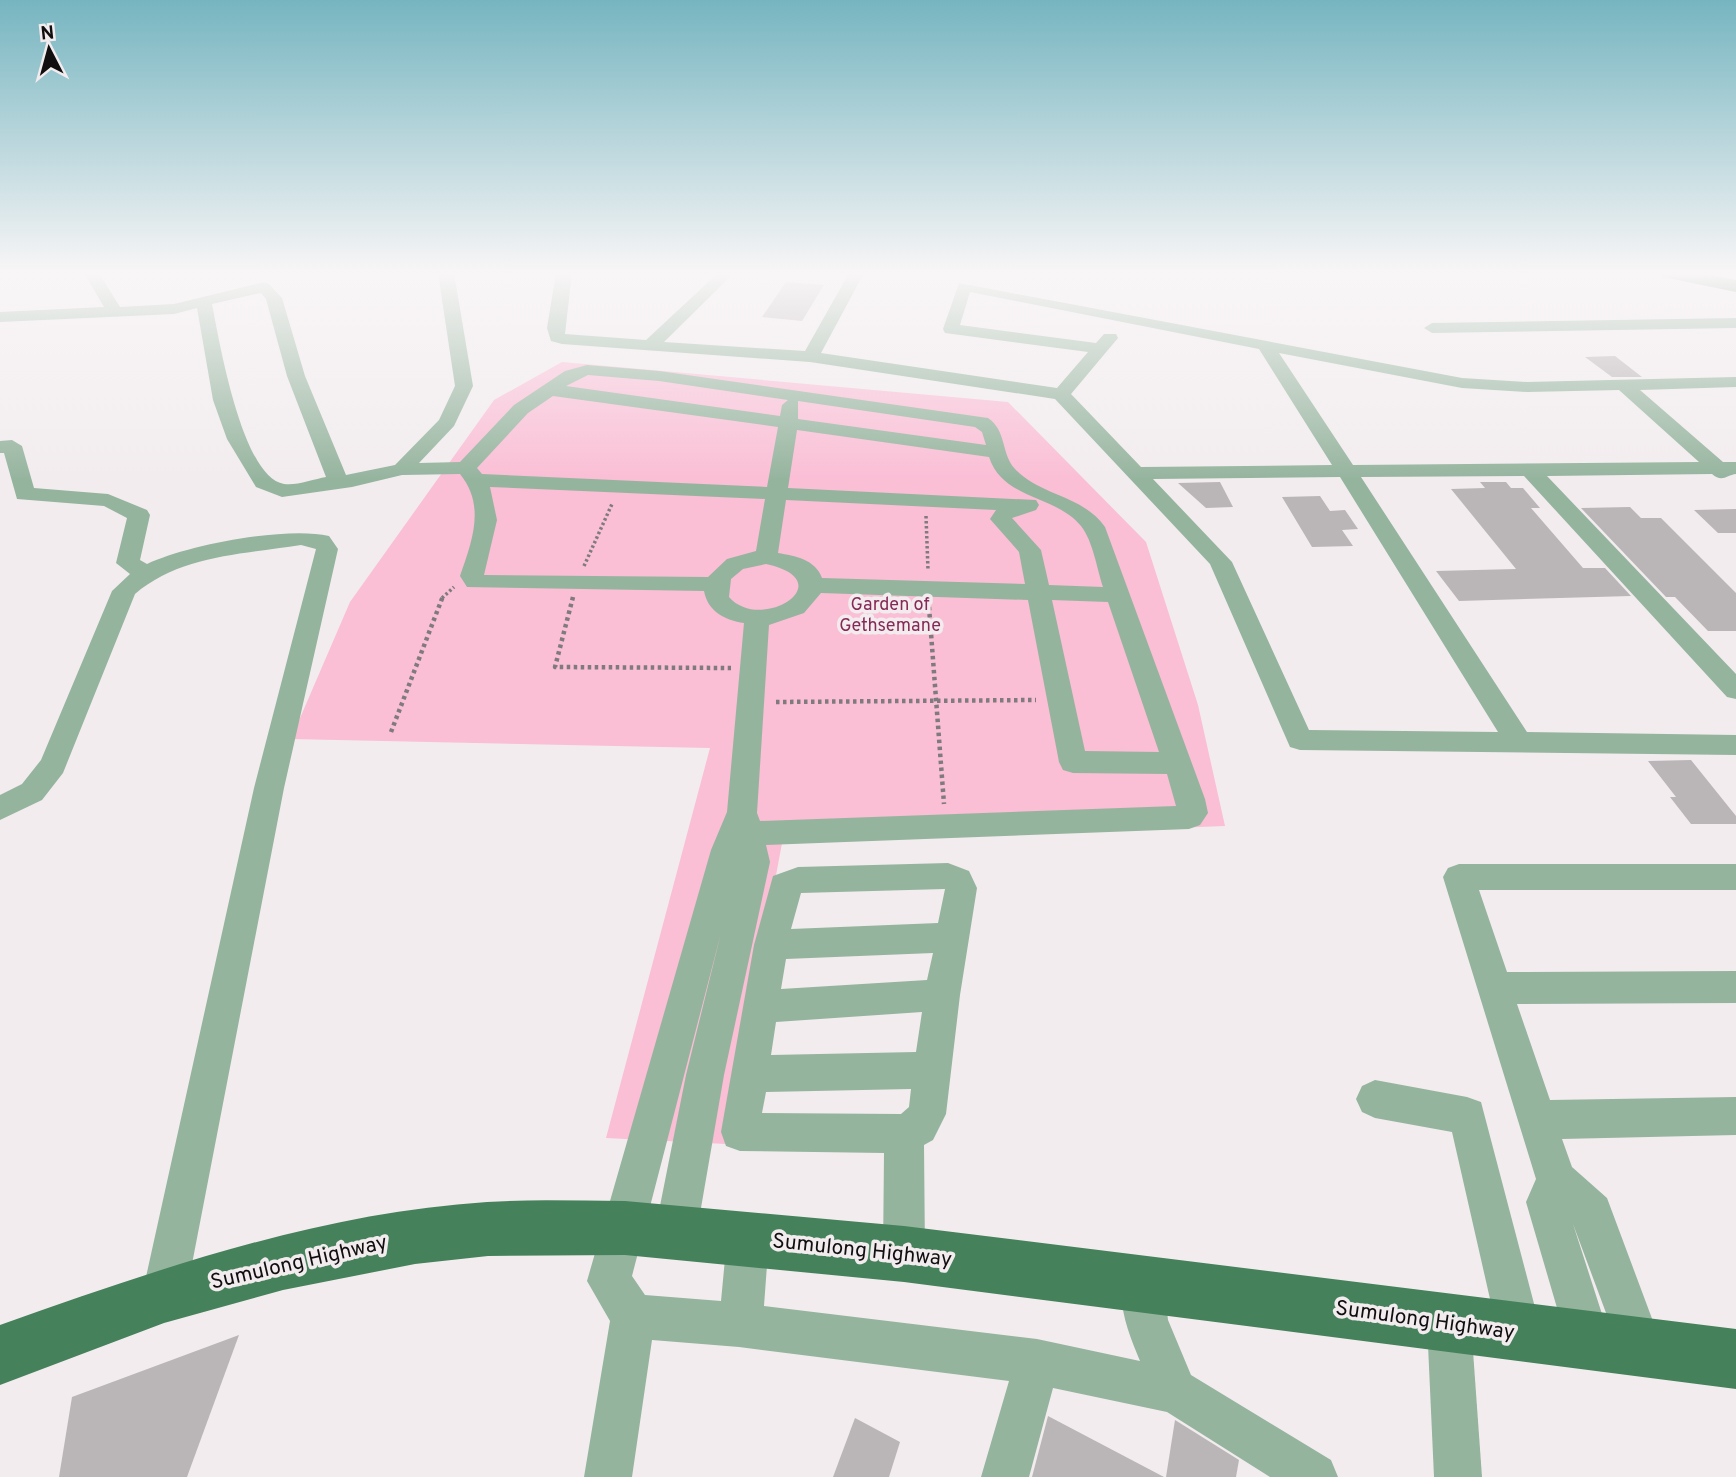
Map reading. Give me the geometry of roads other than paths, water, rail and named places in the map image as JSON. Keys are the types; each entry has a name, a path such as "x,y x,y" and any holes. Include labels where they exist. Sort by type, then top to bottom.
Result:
{"main road":[{"name":"Sumulong Highway","path":"0,1355 164,1295 282,1262 415,1237 488,1229 651,1229 904,1254 1520,1334 1736,1359"}],"street":[{"path":"211,342 222,400 237,439 263,483 282,491 352,481 402,469 620,487 1028,505"},
{"path":"286,342 296,376 338,481"},
{"path":"402,469 447,422 464,386 457,342"},
{"path":"624,342 810,357 1062,394 1220,562 1300,740 1736,745"},
{"path":"810,357 818,342"},
{"path":"1049,342 1103,349"},
{"path":"1062,394 1108,342"},
{"path":"1241,342 1462,383 1527,387 1736,382"},
{"path":"1266,347 1519,742"},
{"path":"472,474 521,410 575,373 593,370 659,376 981,422 991,430 996,452 1008,474 1085,515 1094,527 1193,813 1182,820 947,828 741,827"},
{"path":"1625,386 1727,468 1736,484"},
{"path":"552,390 996,452"},
{"path":"766,557 793,395"},
{"path":"0,447 12,446 25,494 108,500 139,515 128,563 145,573"},
{"path":"1528,468 1736,690"},
{"path":"1135,473 1727,468"},
{"path":"472,474 488,523 472,579 481,583 715,584"},
{"path":"1053,496 1005,512 1001,519 1030,550 1058,700 1073,762 1177,762"},
{"path":"0,808 32,792 53,765 124,591 145,573 162,563 301,538 321,541 327,549 269,788 164,1295"},
{"path":"766,557 799,565 809,573 813,585 810,596 798,608 779,616 757,618 736,614 721,606 715,595 715,584 721,574 733,565 766,557"},
{"path":"813,585 1117,595"},
{"path":"651,1229 741,827 757,618"},
{"path":"608,1477 633,1316 609,1281 651,1229 705,1075 754,862 741,827"},
{"path":"953,877 961,888 942,995 927,1114 919,1126 904,1134 740,1132 771,945 781,892 790,881 953,877"},
{"path":"1615,1345 1592,1213 1556,1180 1460,877 1736,877"},
{"path":"771,945 954,937"},
{"path":"1495,988 1736,988"},
{"path":"761,1007 942,995"},
{"path":"749,1074 934,1070"},
{"path":"1375,1099 1467,1116 1520,1334"},
{"path":"1537,1119 1736,1116"},
{"path":"904,1134 904,1254"},
{"path":"739,1325 747,1277 748,1238"},
{"path":"1142,1284 1146,1321 1175,1391"},
{"path":"633,1316 739,1325 1037,1362 1175,1391 1314,1477"},
{"path":"1449,1323 1458,1477"},
{"path":"1005,1477 1037,1362"}],"park label":[{"name":"Garden of Gethsemane","path":"890,615"}]}
